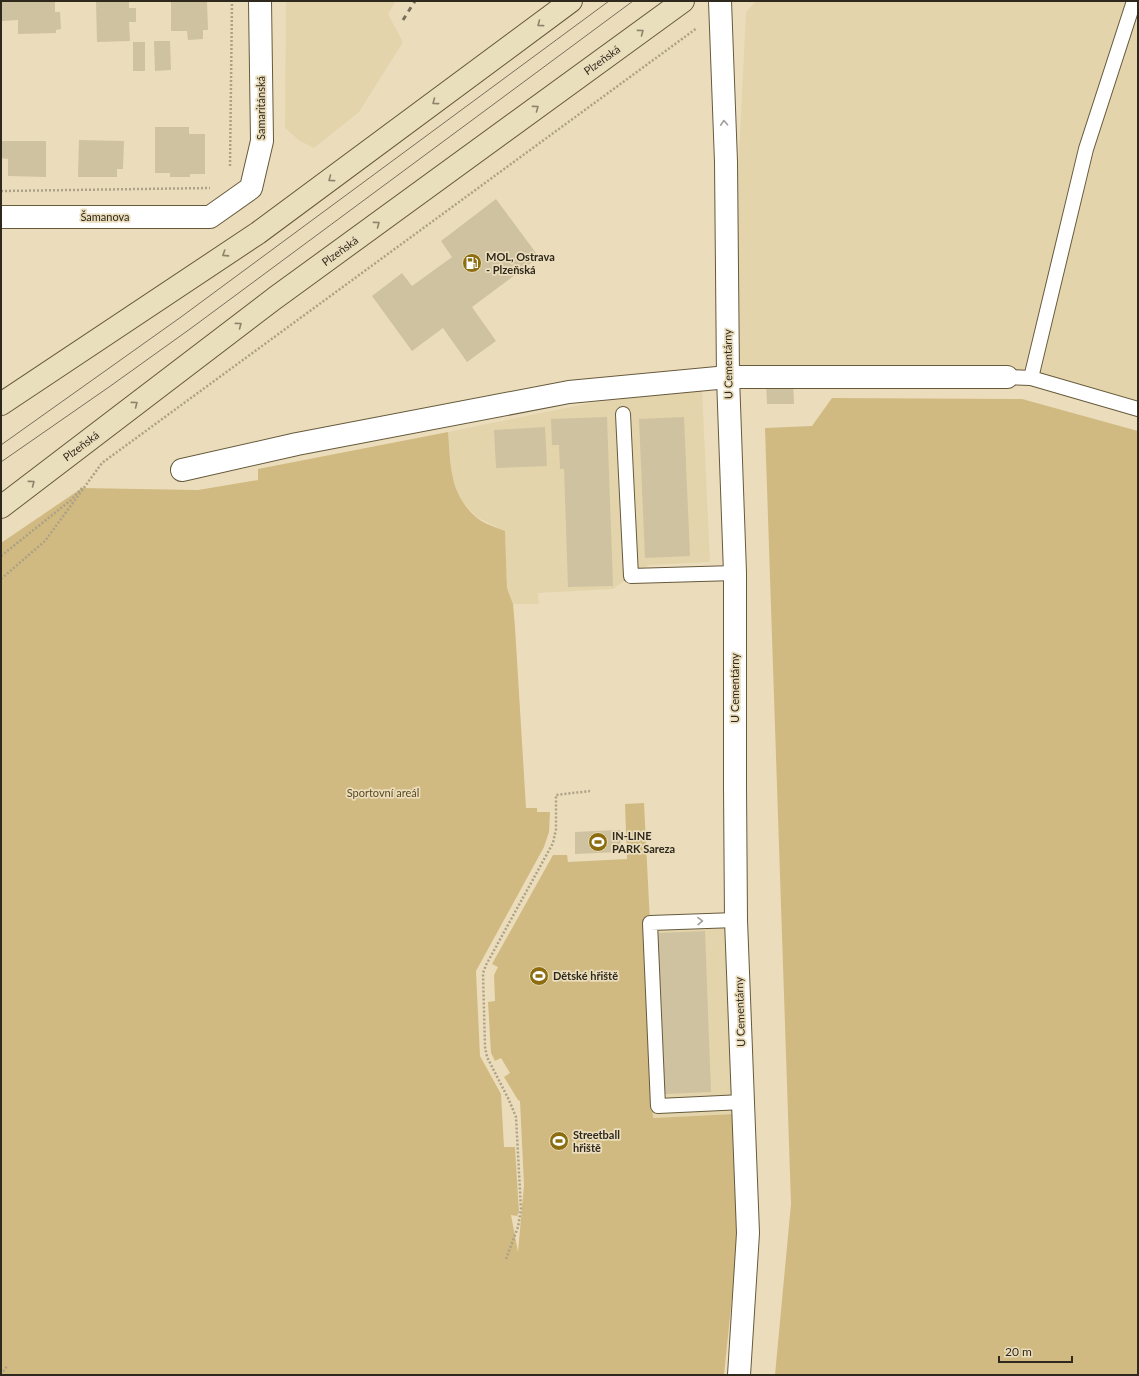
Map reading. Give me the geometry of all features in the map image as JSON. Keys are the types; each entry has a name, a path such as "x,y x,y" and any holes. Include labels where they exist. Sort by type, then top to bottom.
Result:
{"main road":[{"path":"1,404 258,233 571,1"},
{"name":"Plzeňská","path":"1,507 275,298 683,1"}],"street":[{"name":"Samaritánská","path":"210,217 251,188 262,141 260,1"},
{"name":"U Cementárny","path":"719,6 726,162 728,377 736,573 734,787 736,920 748,1233 739,1375"},
{"name":"Šamanova","path":"1,217 210,217"},
{"path":"182,470 297,444 569,392 728,377 1007,377"}],"lane":[{"path":"1031,378 1086,149 1134,1"},
{"path":"1007,377 1031,378 1138,409"},
{"path":"623,414 631,576 736,573"},
{"path":"736,920 650,923 658,1106 743,1102"}],"path":[{"path":"230,172 232,1"},
{"path":"1,556 71,500 102,463 719,6"},
{"path":"1,191 215,187"},
{"path":"1,579 44,541 102,463"},
{"path":"506,1259 518,1228 521,1209 516,1117 510,1100 486,1057 483,973 486,964 553,843 556,829 556,795 590,791"},
{"path":"1,1375 7,1366"}],"shaded area":[{"path":"286,1 396,1 388,14 403,42 359,112 314,148 300,141 285,128"},
{"path":"756,1 1138,1 1138,409 1054,385 728,377 746,12"},
{"path":"702,389 710,562 650,565 613,589 538,593 539,604 513,604 507,588 505,531 478,518 460,500 452,475 448,432 590,403"},
{"path":"736,920 734,1114 653,1118 649,1024 650,923"}],"green space":[{"path":"832,398 1022,399 1138,431 1138,1375 775,1375 791,1204 765,428 812,426"},
{"name":"Sportovní areál","path":"448,432 453,478 461,499 477,518 487,524 505,531 507,588 513,604 515,627 526,808 537,808 537,812 550,812 549,832 544,847 476,971 480,1056 501,1094 504,1147 515,1147 519,1212 517,1216 511,1215 518,1252 524,1185 520,1101 504,1077 510,1073 501,1058 495,1061 491,1053 488,1002 495,1001 494,975 498,967 492,964 553,855 567,855 568,862 627,859 625,804 644,803 650,923 649,1024 653,1118 734,1114 739,1229 724,1375 1,1375 1,543 82,488 198,490 258,480 258,469"}],"building":[{"path":"55,1 55,12 60,12 61,29 56,30 56,33 18,34 18,20 2,21 1,2"},
{"path":"96,1 129,1 129,8 136,8 136,22 129,22 130,41 97,42"},
{"path":"171,1 207,1 208,30 203,30 203,39 188,40 187,31 171,31"},
{"path":"154,41 170,41 171,70 155,71"},
{"path":"133,42 145,42 145,71 133,71"},
{"path":"155,127 189,127 189,134 205,134 205,174 190,174 190,177 170,177 170,173 155,173"},
{"path":"79,140 124,141 123,169 117,169 117,177 78,177"},
{"path":"1,141 46,141 46,177 8,176 8,159 1,158"},
{"path":"496,199 539,257 472,307 496,341 467,362 443,328 412,351 372,296 402,273 412,286 452,257 441,241"},
{"path":"793,381 794,404 767,404 766,382"},
{"path":"607,417 613,586 568,587 564,469 560,469 559,445 552,445 551,419"},
{"path":"684,417 690,556 645,558 639,419"},
{"path":"545,427 547,466 496,468 494,430"},
{"name":"IN-LINE PARK Sareza","path":"620,830 621,852 575,854 575,832"},
{"path":"705,931 711,1092 665,1094 658,933"}],"tram line":[{"path":"1,445 181,317 609,1"},
{"path":"1,462 190,329 633,1"}],"railway":[{"path":"403,20 415,1"}],"place":[{"name":"MOL, Ostrava - Plzeňská","path":"472,263"},
{"name":"IN-LINE PARK Sareza","path":"598,842"},
{"name":"Dětské hřiště","path":"539,976"},
{"name":"Streetball hřiště","path":"559,1141"}]}
